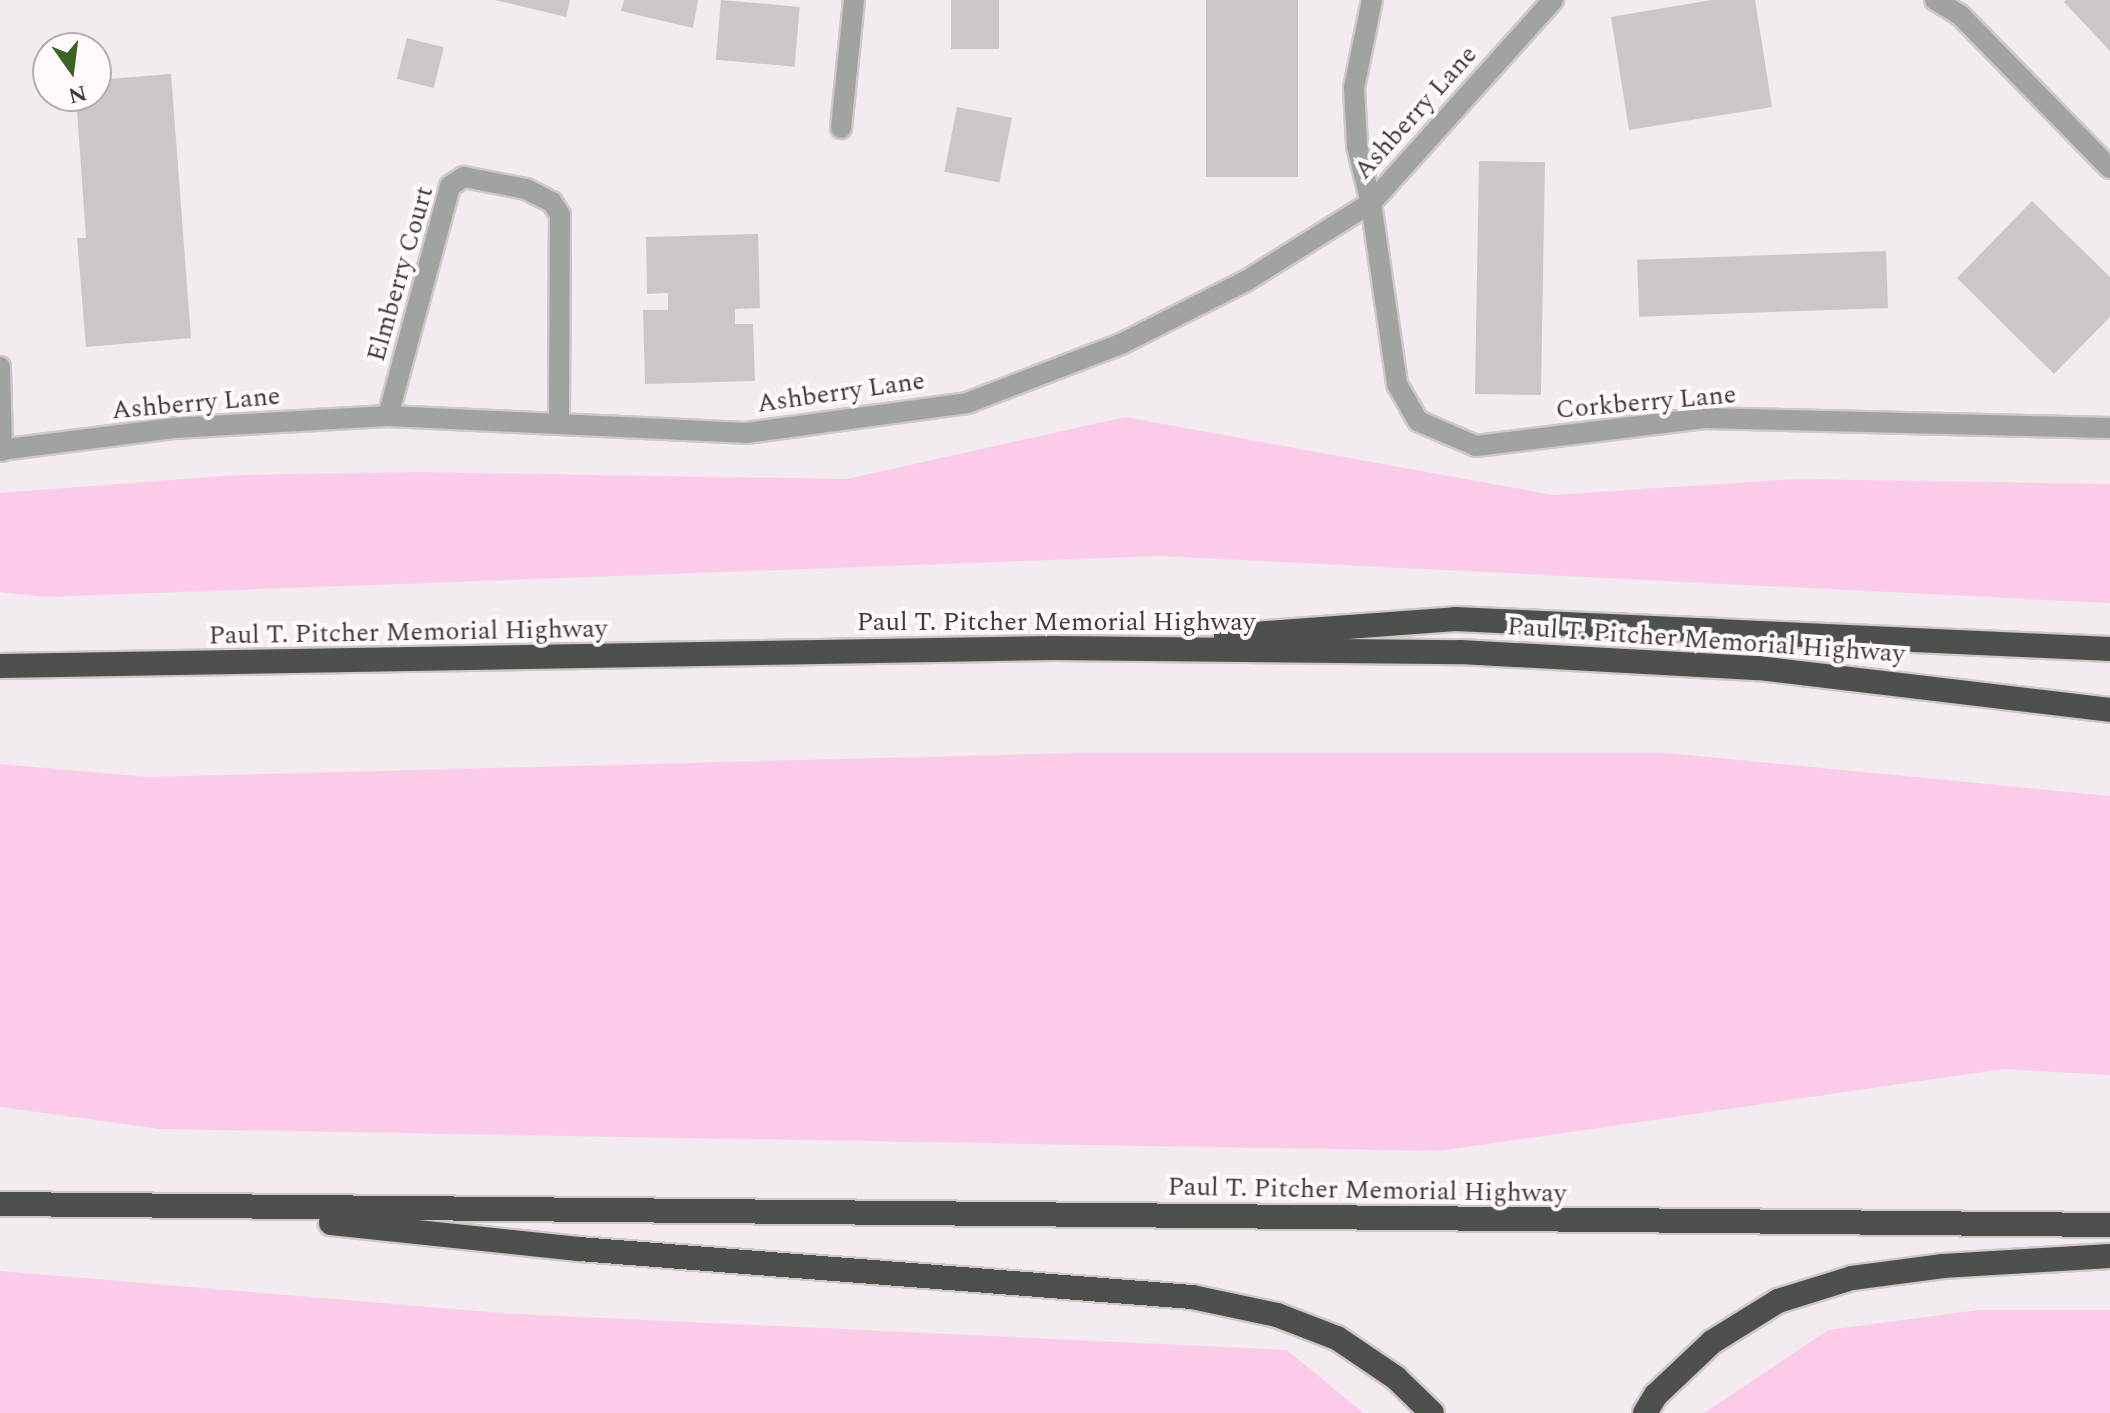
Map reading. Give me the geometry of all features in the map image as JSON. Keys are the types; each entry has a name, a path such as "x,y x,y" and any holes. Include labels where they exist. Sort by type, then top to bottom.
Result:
{"highway":[{"path":"1054,648 1455,619 2110,649"},
{"name":"Paul T. Pitcher Memorial Highway","path":"0,666 1054,648 1460,652 1759,668 2110,710"},
{"name":"Paul T. Pitcher Memorial Highway","path":"0,1204 2110,1225"},
{"path":"185,1208 579,1249 1192,1297 1277,1315 1337,1338 1396,1378 1432,1413"},
{"path":"1645,1413 1656,1395 1712,1342 1778,1301 1852,1278 1943,1266 2110,1256"}],"street":[{"path":"841,128 854,0"},
{"name":"Corkberry Lane","path":"1372,0 1354,88 1357,146 1371,203 1397,384 1418,421 1476,446 1704,418 2110,428"},
{"name":"Ashberry Lane","path":"1,450 174,428 388,416 746,433 967,403 1123,343 1246,281 1371,203 1553,0"},
{"path":"1935,0 1960,15 2110,168"},
{"name":"Elmberry Court","path":"388,416 450,186 464,177 526,189 552,202 560,215 559,422"},
{"path":"0,367 1,450"}],"shaded area":[{"path":"1125,417 1553,495 1797,479 2110,484 2110,603 1161,556 45,597 0,592 0,493 237,475 420,472 847,479"},
{"path":"1072,753 1667,753 2110,796 2110,1075 2003,1069 1439,1151 160,1129 0,1107 0,764 147,777"},
{"path":"0,1271 500,1313 1287,1350 1363,1413 0,1413"},
{"path":"1979,1310 2110,1310 2110,1413 1704,1413 1828,1330"}],"building":[{"path":"495,0 570,0 566,17"},
{"path":"624,0 698,0 693,28 621,11"},
{"path":"721,0 800,7 794,67 716,60"},
{"path":"951,0 999,0 999,49 951,49"},
{"path":"1206,0 1298,0 1298,177 1206,177"},
{"path":"1711,0 1755,0 1772,107 1629,130 1611,17"},
{"path":"2110,0 2110,51 2064,2"},
{"path":"407,38 444,47 434,88 397,79"},
{"path":"171,74 191,338 86,347 77,238 86,238 77,112 112,112 112,79"},
{"path":"957,107 1012,118 999,182 944,172"},
{"path":"1479,161 1545,162 1541,395 1475,394"},
{"path":"2032,201 2110,277 2110,317 2054,374 1957,278"},
{"path":"758,234 760,308 735,309 735,324 753,324 755,381 645,384 643,310 668,310 668,293 647,294 646,237"},
{"path":"1886,251 1888,308 1639,317 1637,260"}]}
